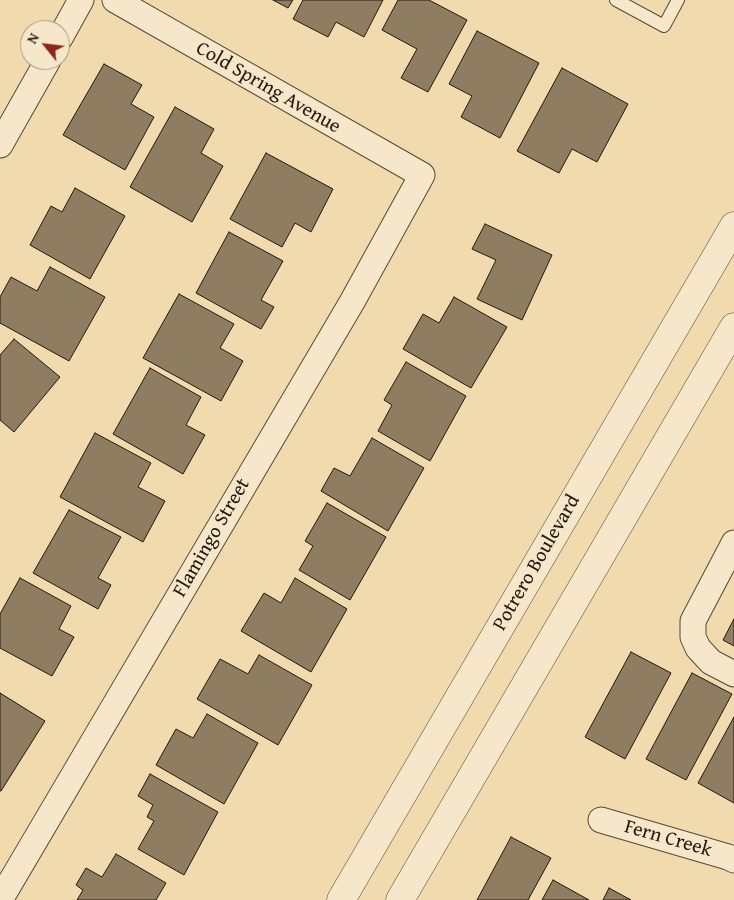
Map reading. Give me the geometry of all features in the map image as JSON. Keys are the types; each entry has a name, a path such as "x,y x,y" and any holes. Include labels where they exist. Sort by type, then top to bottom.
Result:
{"street":[{"path":"70,20 81,0"},
{"name":"Cold Spring Avenue","path":"114,0 422,175"},
{"path":"0,145 42,70"},
{"name":"Flamingo Street","path":"0,900 8,866 352,302 422,175"},
{"name":"Potrero Boulevard","path":"341,900 734,226"},
{"path":"400,900 734,327"},
{"path":"734,543 693,621 693,637 698,648 711,662 734,674"},
{"name":"Fern Creek","path":"601,820 734,860"}],"lane":[{"path":"616,0 664,26 678,0"}],"building":[{"path":"273,0 293,0 288,8"},
{"path":"303,0 383,0 364,37 336,22 328,37 293,19"},
{"path":"398,0 429,0 467,20 428,92 401,78 417,49 382,30"},
{"path":"477,31 539,63 500,138 461,117 472,96 449,84"},
{"path":"104,64 142,85 131,104 154,117 125,170 63,135"},
{"path":"562,68 628,104 597,162 572,149 559,173 517,151"},
{"path":"175,107 214,129 201,153 223,166 192,222 130,187"},
{"path":"266,153 333,189 311,232 295,223 282,247 230,219"},
{"path":"75,188 125,216 90,279 30,245 51,206 62,212"},
{"path":"485,224 552,255 522,320 477,299 496,260 472,249"},
{"path":"229,232 283,261 261,300 274,307 261,329 196,293"},
{"path":"50,267 105,297 69,361 0,323 0,297 11,277 37,291"},
{"path":"179,294 234,324 220,348 243,361 221,401 143,358"},
{"path":"454,297 507,327 471,388 403,349 423,314 439,323"},
{"path":"14,339 60,377 14,432 0,420 0,355"},
{"path":"406,362 466,396 430,461 378,431 392,405 384,400"},
{"path":"150,368 201,397 186,425 205,435 183,474 113,434"},
{"path":"95,433 151,463 138,487 165,501 143,542 60,497"},
{"path":"372,438 424,468 388,531 321,491 334,468 350,476"},
{"path":"327,503 386,537 350,600 299,570 313,546 305,541"},
{"path":"69,510 121,537 98,578 111,585 98,609 33,573"},
{"path":"20,578 71,606 59,629 74,637 52,676 0,648 0,614"},
{"path":"295,578 347,609 311,672 241,631 264,593 281,603"},
{"path":"734,619 734,646 723,640"},
{"path":"631,652 671,673 625,759 585,737"},
{"path":"259,655 312,685 278,745 197,699 220,659 248,674"},
{"path":"692,673 732,694 686,780 646,759"},
{"path":"0,693 45,721 1,791 0,791"},
{"path":"207,714 258,743 224,804 156,765 176,729 193,738"},
{"path":"734,717 734,803 698,783"},
{"path":"150,774 218,812 184,875 138,849 154,821 147,817 153,805 138,796"},
{"path":"511,837 551,858 528,900 477,900"},
{"path":"116,854 166,883 156,900 77,900 83,890 76,885 86,868 102,877"},
{"path":"553,880 589,900 542,900"},
{"path":"609,888 631,900 603,900"}]}
